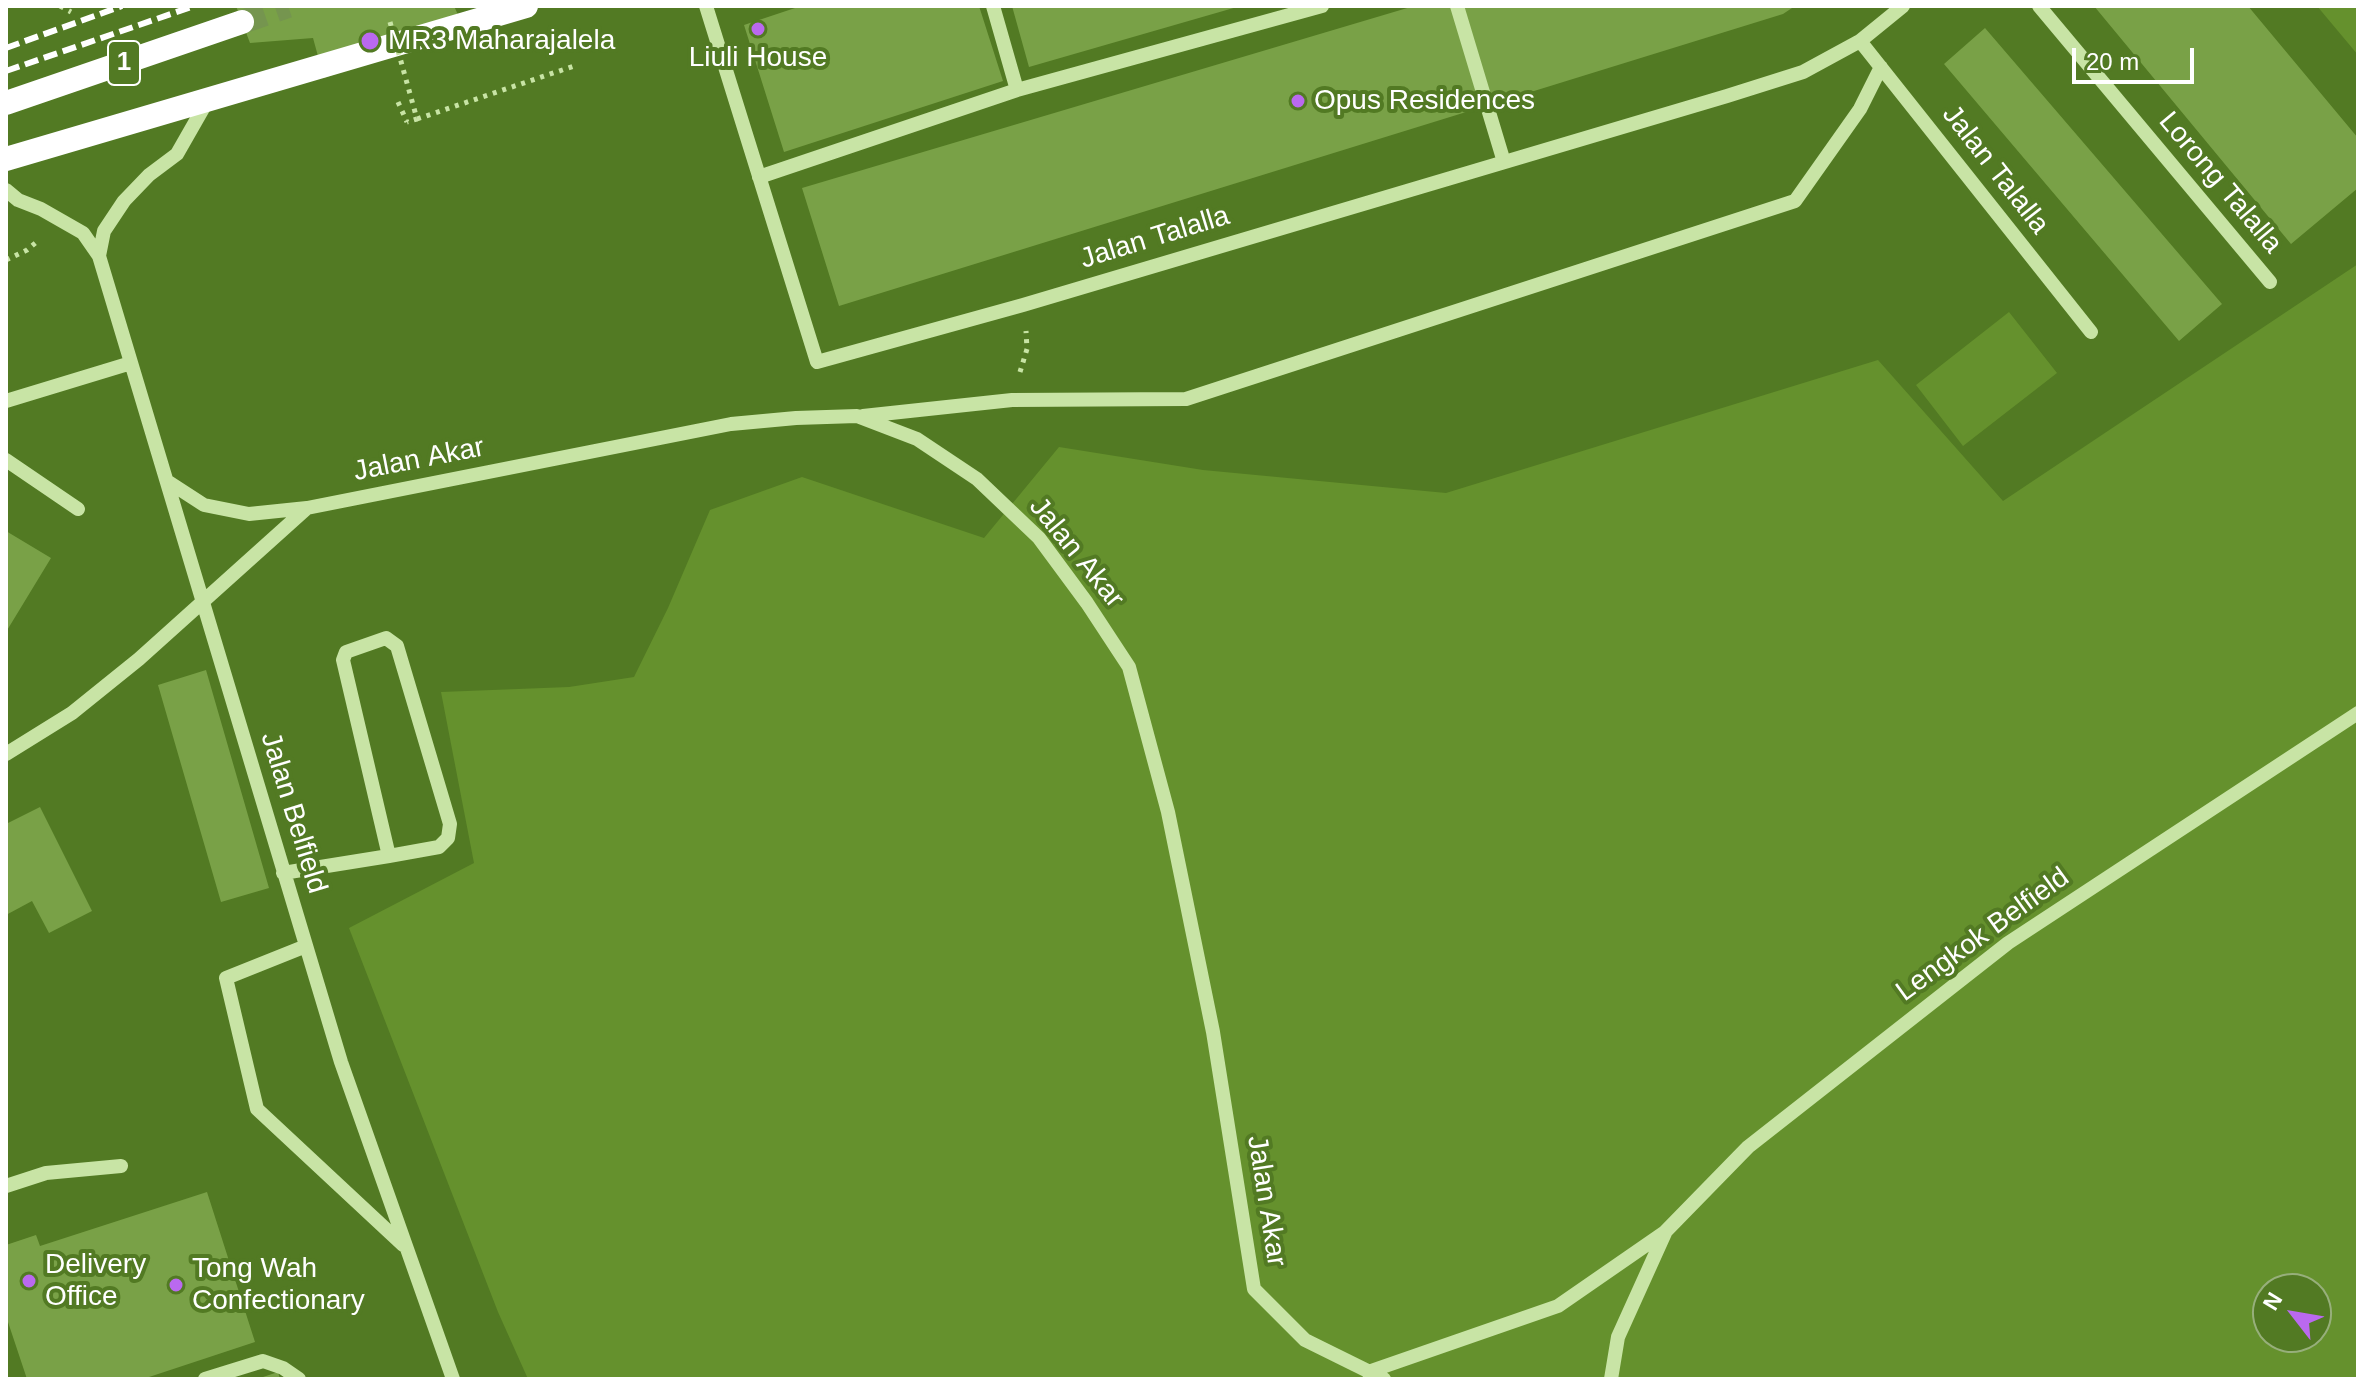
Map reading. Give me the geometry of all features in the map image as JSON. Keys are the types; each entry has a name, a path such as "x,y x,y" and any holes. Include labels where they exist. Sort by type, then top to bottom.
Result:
{"highway":[{"name":"1","path":"6,159 526,6"},
{"name":"1","path":"6,103 242,22"}],"street":[{"name":"Jalan Talalla","path":"706,6 817,362 1023,305 1803,72 1860,41 1903,6"},
{"path":"993,6 1017,90"},
{"path":"759,177 1017,90 1322,6"},
{"path":"1457,6 1504,162"},
{"name":"Lorong Talalla","path":"2039,6 2270,282"},
{"name":"Jalan Talalla","path":"1860,41 2091,332"},
{"path":"857,416 1012,400 1186,399 1795,201 1860,109 1881,67"},
{"path":"99,256 104,231 124,201 149,175 177,154 209,98"},
{"name":"Jalan Belfield","path":"6,190 18,200 83,233 99,256 341,1062 453,1379"},
{"path":"6,401 131,363"},
{"name":"Jalan Akar","path":"167,481 204,505 249,514 307,508 731,424 857,416 917,439 977,479 1039,538 1129,667 1168,812 1213,1032 1254,1289 1305,1340 1384,1379"},
{"path":"6,460 78,509"},
{"path":"6,754 72,713 139,659 307,508"},
{"path":"283,873 389,856 439,847 448,838 450,824 397,646 386,638 346,652 343,660 389,856"},
{"name":"Lengkok Belfield","path":"1368,1372 1558,1306 1665,1232 1748,1147 2008,943 2358,713"},
{"path":"306,946 226,978 257,1109 406,1248"},
{"path":"6,1186 46,1173 121,1166"},
{"name":"Lengkok Belfield","path":"1611,1379 1618,1337 1665,1232"},
{"path":"205,1379 263,1361 283,1368 299,1379"}],"path":[{"path":"60,6 71,12"},
{"path":"390,22 417,119"},
{"path":"398,102 407,122 577,65"},
{"path":"7,260 27,250 42,236"},
{"path":"1012,400 1027,349 1023,305"}],"green space":[{"path":"2317,6 2358,6 2358,55"},
{"path":"2358,264 2358,1379 528,1379 498,1312 349,928 474,863 441,692 569,687 634,677 710,510 802,477 984,538 1059,447 1203,470 1446,493 1878,360 2003,501"},
{"path":"2009,312 2057,373 1963,446 1916,385"}],"building":[{"name":"MR3 Maharajalela","path":"236,6 454,6 464,28 324,78 313,38 250,43"},
{"path":"801,6 979,6 1003,81 784,152 744,25"},
{"path":"1012,6 1237,6 1237,7 1029,67"},
{"name":"Opus Residences","path":"1414,6 1795,6 1783,14 839,306 802,188"},
{"path":"2094,6 2248,6 2358,138 2358,188 2291,244"},
{"path":"1985,28 2222,304 2179,341 1944,64"},
{"path":"6,531 51,558 6,632"},
{"path":"206,670 269,888 221,902 158,685"},
{"path":"40,807 92,911 49,933 32,901 6,915 6,824"},
{"path":"207,1192 255,1342 143,1379 27,1379 6,1316 6,1245 36,1235 40,1246"},
{"path":"278,1372 280,1379 260,1379 260,1378"}],"tunnel":[{"path":"242,22 288,6"}],"railway":[{"path":"6,48 122,6"},
{"path":"6,71 194,6"}],"place":[{"name":"Liuli House","path":"758,29"},
{"name":"MR3 Maharajalela","path":"370,41"},
{"name":"Opus Residences","path":"1298,101"},
{"name":"Delivery Office","path":"29,1281"},
{"name":"Tong Wah Confectionary","path":"176,1285"}]}
